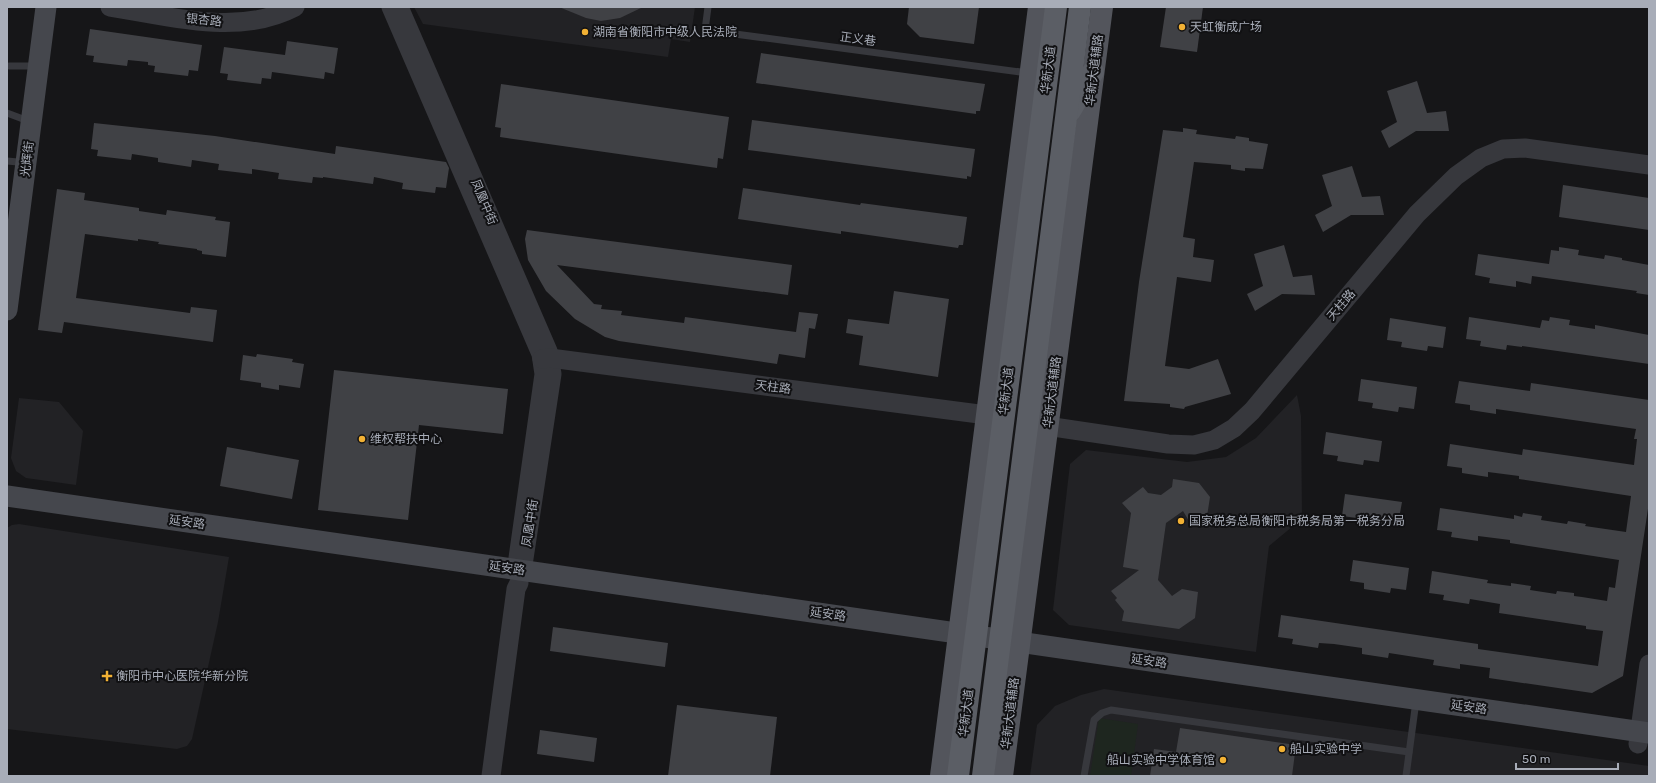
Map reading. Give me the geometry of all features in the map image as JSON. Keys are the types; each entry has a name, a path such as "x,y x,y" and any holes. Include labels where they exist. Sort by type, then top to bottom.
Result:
{"highway":[{"name":"华新大道","path":"958,776 966,641 995,416 1056,7"},
{"name":"华新大道","path":"983,776 1009,647 1037,424 1065,119 1080,7"},
{"path":"1065,119 1093,72"}],"main road":[{"name":"光辉街","path":"7,244 15,116 13,66 37,7"},
{"name":"光辉街","path":"7,310 46,7"},
{"path":"995,416 1039,7"},
{"name":"华新大道辅路","path":"1037,424 1102,7"},
{"name":"延安路","path":"7,496 519,576 1644,739"},
{"name":"延安路","path":"7,509 519,576"},
{"path":"941,776 966,641"},
{"name":"华新大道辅路","path":"1002,776 1009,647"}],"street":[{"name":"银杏路","path":"110,7 215,23 254,21 279,15 295,7"},
{"name":"凤凰中街","path":"391,7 546,358"},
{"name":"凤凰中街","path":"399,7 545,344 546,358 544,374 517,565 521,590 499,776"},
{"name":"天柱路","path":"1037,424 1168,444 1194,445 1214,440 1234,428 1252,411 1417,214 1456,176 1481,158 1503,149 1525,148 1649,165"},
{"name":"天柱路","path":"546,358 995,416"},
{"name":"凤凰中街","path":"491,776 519,576"},
{"path":"1644,739 1649,664"}],"lane":[{"name":"正义巷","path":"708,7 705,30 1031,73"},
{"path":"1406,776 1415,706"},
{"path":"1084,776 1094,720 1102,713 1111,710 1409,752"}],"shaded area":[{"name":"湖南省衡阳市中级人民法院","path":"414,7 695,7 690,42 671,39 668,57 423,24"},
{"name":"国家税务总局衡阳市税务局第一税务分局","path":"1297,395 1301,416 1302,516 1293,526 1269,546 1256,652 1069,625 1053,610 1070,464 1086,450 1187,462 1226,457 1256,438"},
{"path":"19,398 59,402 83,431 76,485 26,478 16,471 11,458"},
{"name":"衡阳市中心医院华新分院","path":"19,524 229,557 218,622 192,739 187,746 177,749 7,729 7,528 12,525"},
{"name":"船山实验中学","path":"1104,689 1649,766 1649,776 1030,776 1037,725 1055,706 1081,695"},
{"path":"1099,718 1138,724 1131,776 1090,776"}],"building":[{"path":"559,7 643,7 620,18 601,21 586,18"},
{"path":"909,7 979,7 974,44 920,37 907,24"},
{"name":"天虹衡成广场","path":"1166,7 1203,7 1197,52 1160,47"},
{"path":"90,29 202,45 198,71 189,70 188,76 154,72 155,66 148,65 148,62 128,60 127,66 93,62 94,56 86,55"},
{"path":"287,41 338,48 334,74 325,72 324,79 272,72 271,79 262,78 261,84 227,80 228,74 220,73 224,47 285,55"},
{"path":"761,53 985,84 980,111 976,111 976,114 756,83"},
{"path":"1417,81 1427,113 1446,111 1449,131 1416,131 1389,148 1381,131 1397,122 1387,91"},
{"path":"501,84 729,117 723,159 718,158 717,168 500,137 501,128 495,127"},
{"path":"752,120 975,149 971,177 967,176 967,179 748,150"},
{"path":"94,123 215,136 335,154 336,146 446,162 449,168 446,188 436,187 435,193 402,189 403,183 374,177 373,184 323,177 313,177 312,183 278,179 279,173 252,169 252,174 218,170 219,164 192,160 191,167 158,162 158,158 132,154 131,160 97,156 98,150 91,149"},
{"path":"1183,128 1197,130 1196,134 1235,139 1236,136 1249,138 1249,141 1268,144 1263,169 1245,168 1245,171 1231,169 1231,165 1194,162 1183,237 1195,239 1193,257 1214,260 1211,282 1177,277 1165,366 1189,369 1218,359 1231,394 1185,407 1184,409 1170,407 1170,404 1124,401 1139,282 1163,130 1183,132"},
{"path":"1352,166 1362,197 1380,196 1384,215 1351,215 1323,232 1315,215 1332,206 1322,175"},
{"path":"1563,185 1649,198 1649,230 1559,217"},
{"path":"743,188 860,205 861,203 967,217 963,245 959,245 958,248 841,231 841,234 738,219"},
{"path":"57,189 85,193 84,200 139,208 139,211 166,215 167,210 216,217 215,220 230,222 226,257 202,254 202,251 197,249 158,244 159,242 138,239 138,241 85,234 76,298 190,313 191,307 217,310 213,342 64,322 62,333 38,330"},
{"path":"527,230 792,265 788,295 557,265 594,304 602,305 601,309 622,311 621,315 684,323 685,317 796,332 799,312 818,314 815,329 809,328 805,358 779,354 777,364 619,341 605,337 575,319 546,291 528,260 525,239"},
{"path":"1284,245 1293,277 1312,275 1315,295 1282,294 1255,311 1247,294 1263,286 1254,254"},
{"path":"1559,247 1579,250 1578,255 1604,259 1605,255 1649,265 1649,295 1636,293 1637,291 1532,276 1531,284 1516,281 1516,287 1489,283 1490,278 1475,275 1478,254 1549,264 1551,250 1559,251"},
{"path":"894,291 949,299 938,377 859,365 863,336 846,333 848,319 889,324"},
{"path":"1469,317 1540,328 1542,320 1549,321 1550,317 1570,320 1569,325 1595,329 1595,325 1649,335 1649,364 1522,346 1507,345 1506,350 1480,346 1481,341 1466,339"},
{"path":"1390,318 1446,327 1443,348 1428,346 1427,351 1401,347 1402,342 1387,340"},
{"path":"257,354 293,359 292,362 304,364 300,388 279,385 279,390 261,387 261,383 240,380 243,355 256,357"},
{"path":"334,370 508,389 503,434 419,425 408,520 318,510"},
{"path":"1361,379 1417,387 1414,409 1399,407 1398,412 1372,408 1373,403 1358,401"},
{"path":"1459,381 1530,391 1531,383 1649,400 1649,502 1623,676 1592,693 1489,678 1490,668 1460,664 1460,669 1433,665 1434,660 1389,653 1388,658 1362,654 1362,648 1319,643 1318,648 1292,644 1293,639 1278,637 1281,615 1478,644 1478,649 1598,666 1603,631 1586,629 1586,626 1499,613 1500,604 1470,599 1469,604 1443,600 1444,595 1429,593 1432,571 1488,580 1487,583 1511,586 1511,583 1531,586 1530,590 1556,594 1557,591 1574,593 1574,596 1607,601 1609,587 1615,588 1619,560 1510,543 1510,540 1478,536 1478,541 1451,537 1452,532 1437,530 1440,508 1514,519 1514,515 1522,517 1523,513 1542,516 1541,520 1567,524 1568,521 1586,524 1585,526 1626,532 1631,496 1519,479 1519,476 1488,472 1488,477 1462,473 1462,468 1447,466 1450,444 1522,455 1523,449 1634,465 1637,439 1634,439 1636,429 1496,409 1496,414 1470,410 1470,405 1455,403"},
{"path":"1326,432 1382,441 1379,462 1364,460 1363,465 1337,461 1338,456 1323,454"},
{"path":"227,447 299,460 292,499 220,486"},
{"path":"1173,479 1199,483 1210,497 1206,523 1189,521 1183,511 1166,523 1158,580 1172,596 1182,589 1198,592 1195,618 1179,629 1122,621 1124,611 1115,600 1117,598 1111,591 1139,570 1123,567 1131,513 1122,503 1143,487 1148,493 1161,495 1172,487"},
{"path":"1345,494 1402,502 1398,524 1384,522 1383,527 1357,523 1357,518 1342,516"},
{"path":"1353,560 1409,568 1406,590 1391,588 1390,593 1364,589 1364,583 1350,581"},
{"path":"553,627 668,643 665,667 550,651"},
{"path":"677,705 777,717 770,776 668,776"},
{"name":"船山实验中学体育馆","path":"1180,728 1296,745 1292,776 1150,776 1154,749 1176,752"},
{"path":"540,730 597,738 594,762 537,754"}],"place":[{"name":"天虹衡成广场","path":"1182,27"},
{"name":"湖南省衡阳市中级人民法院","path":"585,32"},
{"name":"维权帮扶中心","path":"362,439"},
{"name":"国家税务总局衡阳市税务局第一税务分局","path":"1181,521"},
{"name":"衡阳市中心医院华新分院","path":"107,676"},
{"name":"船山实验中学","path":"1282,749"},
{"name":"船山实验中学体育馆","path":"1223,760"}]}
